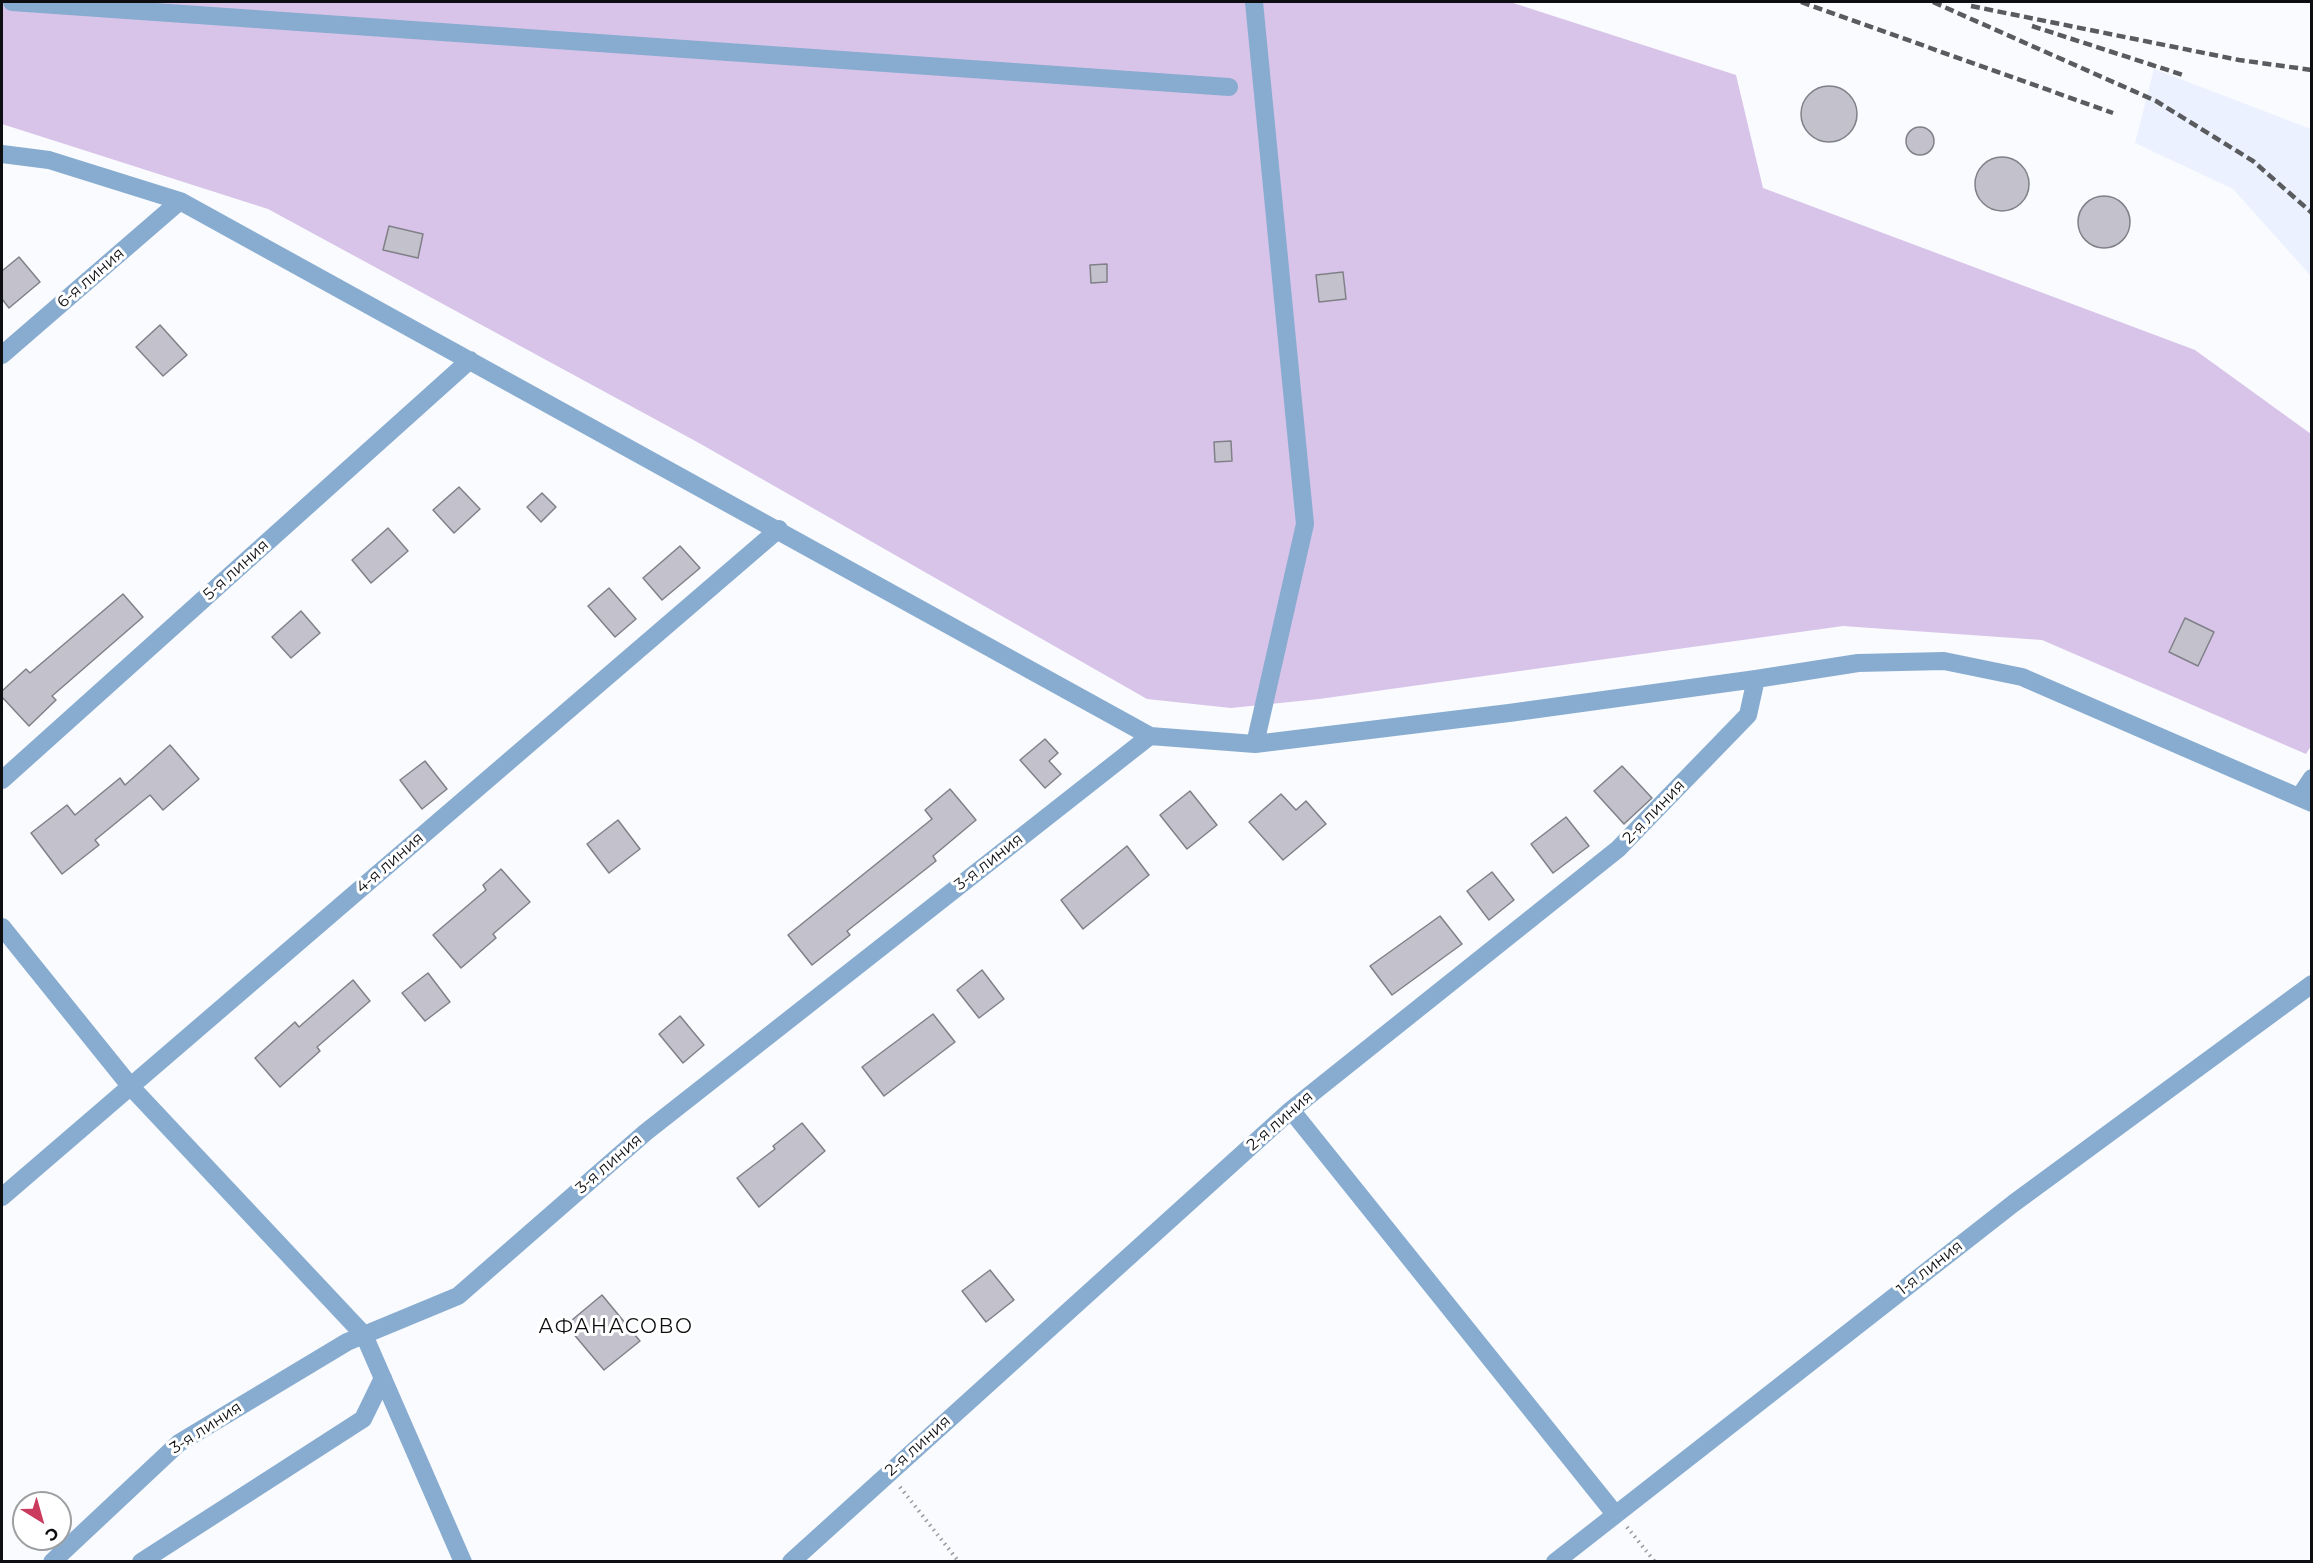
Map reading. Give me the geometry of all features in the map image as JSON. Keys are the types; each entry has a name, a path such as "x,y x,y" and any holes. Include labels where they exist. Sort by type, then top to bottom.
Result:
{"street":[{"path":"12,2 1229,87"},
{"path":"1254,2 1305,524 1255,744"},
{"path":"2,154 49,160 180,201 779,529 1150,736 1255,744 1756,679 1858,663 1944,661 2022,677 2306,799 2312,778"},
{"name":"6-я линия","path":"2,355 180,201"},
{"name":"5-я линия","path":"2,780 470,360"},
{"name":"4-я линия","path":"2,1197 779,529"},
{"name":"2-я линия","path":"791,1562 1290,1110 1618,849 1748,715 1756,679"},
{"name":"3-я линия","path":"52,1562 178,1443 347,1342 458,1296 646,1132 1150,736"},
{"path":"2,927 131,1087 364,1335 463,1562"},
{"name":"1-я линия","path":"1555,1562 2014,1203 2312,984"},
{"path":"1290,1110 1615,1514"},
{"path":"141,1562 363,1419 382,1378"}],"path":[{"path":"888,1472 959,1562"},
{"path":"1615,1514 1655,1562"}],"shaded area":[{"path":"2,2 1510,2 1736,75 1763,188 2195,350 2311,434 2311,746 2306,754 2042,640 1843,626 1319,699 1231,708 1147,699 699,443 268,209 2,124"},
{"path":"2154,69 2311,129 2311,276 2233,189 2135,143"}],"building":[{"path":"1829,86 1840,88 1849,94 1855,103 1857,114 1855,125 1849,134 1840,140 1829,142 1818,140 1809,134 1803,125 1801,114 1803,103 1809,94 1818,88"},
{"path":"1920,127 1930,131 1934,141 1930,151 1920,155 1910,151 1906,141 1910,131"},
{"path":"1997,157 2007,157 2017,161 2025,169 2029,184 2025,199 2017,207 2007,211 1997,211 1987,207 1979,199 1975,189 1975,179 1979,169 1987,161"},
{"path":"2099,196 2109,196 2123,203 2130,222 2123,241 2109,248 2099,248 2089,244 2082,237 2078,227 2078,217 2082,207 2089,200"},
{"path":"389,226 423,234 418,258 383,250"},
{"path":"19,257 40,282 9,308 2,299 2,271"},
{"path":"1107,264 1107,282 1091,283 1090,265"},
{"path":"1343,272 1346,299 1319,302 1316,275"},
{"path":"160,325 187,355 163,376 136,347"},
{"path":"1231,441 1232,461 1215,462 1214,442"},
{"path":"459,487 480,509 454,533 433,510"},
{"path":"542,493 556,507 541,522 527,507"},
{"path":"388,528 408,551 371,583 352,560"},
{"path":"680,546 700,568 662,600 643,578"},
{"path":"609,588 636,619 615,637 588,606"},
{"path":"123,594 143,617 52,696 56,700 29,726 2,697 2,691 26,669 30,673"},
{"path":"301,611 320,633 291,658 272,637"},
{"path":"2185,618 2214,632 2198,666 2169,652"},
{"path":"1045,739 1058,753 1049,761 1061,774 1045,788 1020,760"},
{"path":"170,745 199,779 163,810 150,795 95,840 99,845 62,874 31,833 67,805 75,815 120,778 125,785"},
{"path":"425,761 447,789 422,809 400,780"},
{"path":"1622,766 1652,798 1624,824 1594,791"},
{"path":"950,789 976,820 933,856 936,861 847,931 850,935 812,965 788,935 932,819 925,810"},
{"path":"1190,791 1217,825 1187,849 1160,815"},
{"path":"1281,794 1296,810 1306,801 1326,824 1283,860 1249,822"},
{"path":"1566,817 1589,846 1553,873 1531,844"},
{"path":"618,820 640,849 609,873 587,844"},
{"path":"1127,846 1149,875 1083,929 1061,900"},
{"path":"501,869 530,902 493,934 496,938 461,968 433,935 486,890 483,885"},
{"path":"1492,872 1514,900 1489,920 1467,891"},
{"path":"1440,916 1462,944 1392,995 1370,966"},
{"path":"982,970 1004,999 979,1018 957,990"},
{"path":"428,973 450,1002 425,1021 402,993"},
{"path":"353,980 370,1001 317,1047 320,1051 280,1087 255,1058 295,1022 299,1027"},
{"path":"933,1014 955,1042 884,1096 862,1067"},
{"path":"680,1016 704,1045 683,1063 659,1034"},
{"path":"802,1123 825,1151 759,1207 737,1178 775,1149 773,1146"},
{"path":"990,1270 1014,1300 986,1322 962,1291"},
{"path":"602,1295 640,1341 604,1370 566,1325"}],"railway":[{"path":"1801,2 2113,113"},
{"path":"1933,2 2156,101 2253,161 2312,213"},
{"path":"1971,6 2239,60 2312,70"},
{"path":"2032,26 2183,75"}],"district":[{"name":"АФАНАСОВО","path":"616,1327"}]}
